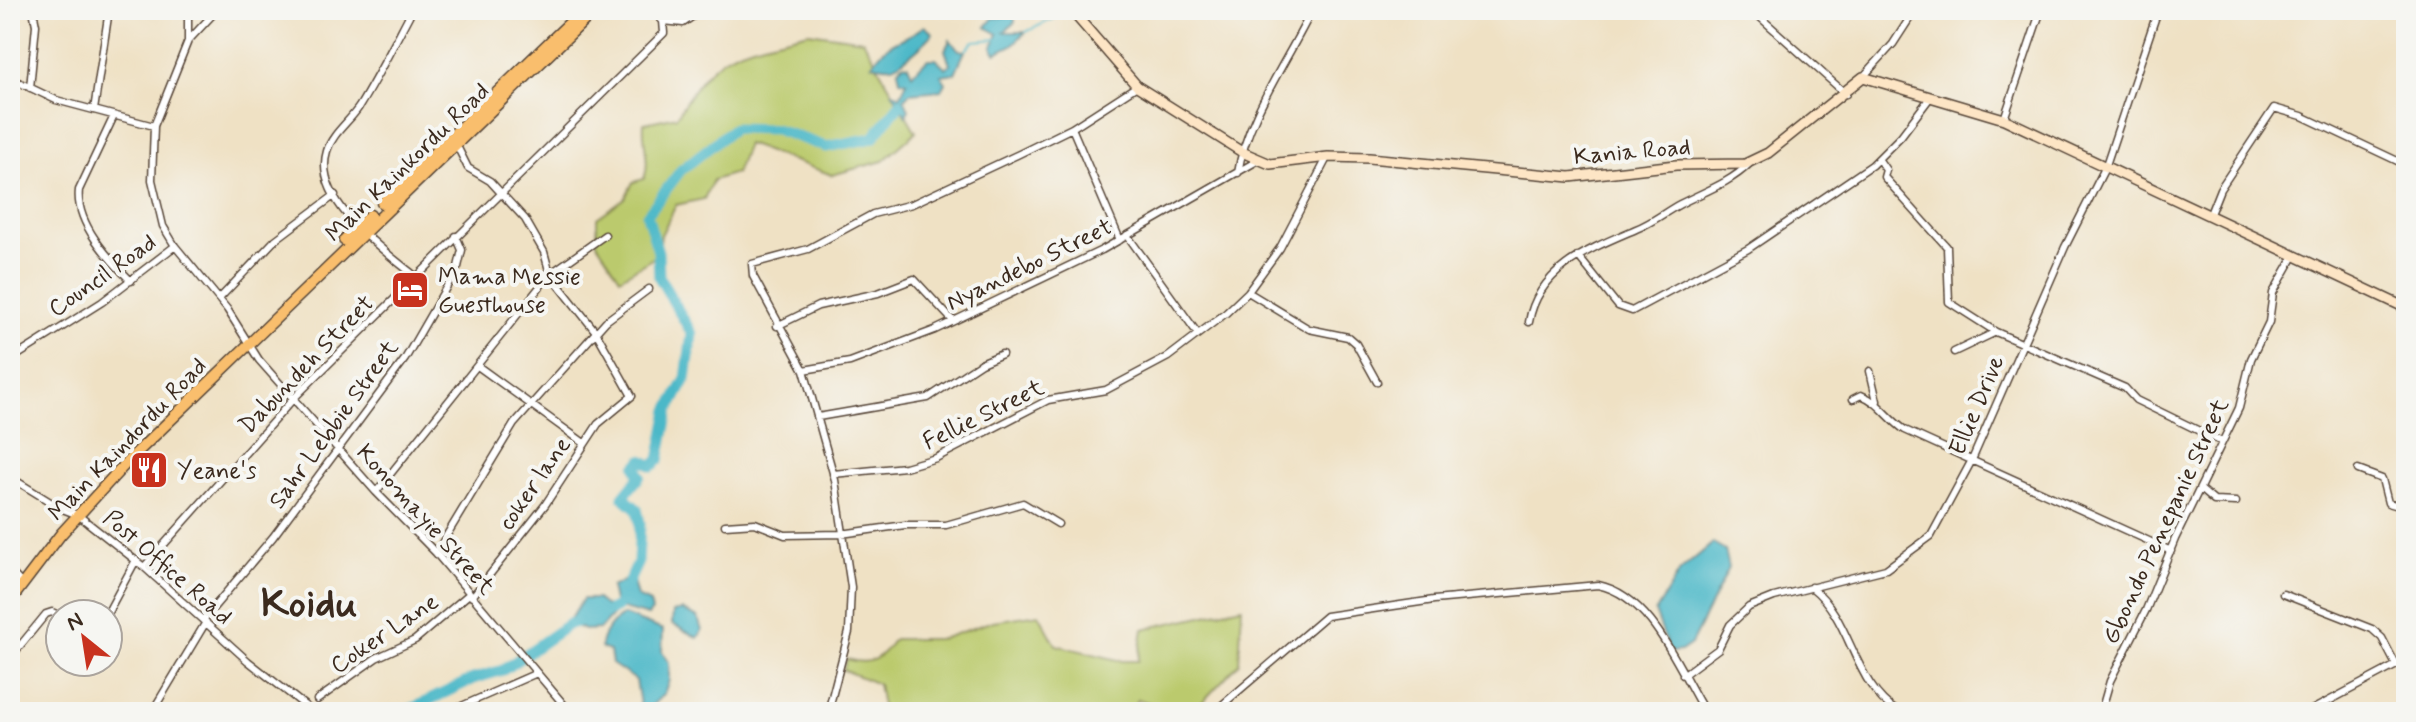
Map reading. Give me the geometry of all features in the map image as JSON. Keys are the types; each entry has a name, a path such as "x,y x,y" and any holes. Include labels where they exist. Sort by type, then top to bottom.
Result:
{"main road":[{"name":"Main Kainkordu Road","path":"246,342 583,10"},
{"name":"Main Kainkordu Road","path":"493,101 595,10"},
{"path":"1071,10 1137,86 1257,161"},
{"path":"1863,77 2004,119 2405,306"},
{"name":"Kania Road","path":"1257,161 1270,164 1328,157 1405,160 1570,177 1752,161 1768,153 1846,94 1863,77"},
{"name":"Main Kaindordu Road","path":"10,601 20,582 75,514 246,342"},
{"path":"10,592 20,582"}],"street":[{"path":"30,88 36,25 33,10"},
{"path":"94,110 109,10"},
{"path":"188,10 188,41"},
{"path":"188,41 217,10"},
{"path":"412,10 359,107 327,148 327,175 335,195 359,230 414,275"},
{"path":"651,10 663,21 683,23 702,10"},
{"path":"1238,173 1242,152 1273,81 1312,10"},
{"path":"1752,10 1846,94"},
{"path":"1863,77 1893,44 1915,10"},
{"path":"2004,119 2041,10"},
{"name":"Ellie Drive","path":"1683,675 1718,649 1740,613 1763,600 1886,569 1914,552 1941,522 2105,168 2158,10"},
{"name":"Dabundeh Street","path":"144,567 294,398 414,275 664,33 663,21"},
{"name":"Konomayie Street","path":"188,41 164,94 154,126 151,151 155,201 175,246 219,299 246,342 376,492 436,553 570,712"},
{"path":"10,78 56,100 113,118 154,126"},
{"path":"828,712 849,632 851,587 833,474 804,370 777,326 751,270 755,261 808,249 873,214 912,204 1072,128 1137,86"},
{"path":"1578,256 1618,306 1632,311 1748,249 1879,160 1929,99"},
{"path":"2210,214 2220,189 2267,113 2274,108 2302,116 2406,165"},
{"path":"113,118 79,190 78,201 103,249 131,281"},
{"path":"1072,128 1120,240"},
{"path":"451,142 468,168 501,192 525,219 544,252 550,274 596,332"},
{"name":"Fellie Street","path":"833,474 905,467 936,458 1048,400 1106,390 1123,383 1198,334 1248,292 1280,248 1328,157"},
{"path":"1879,160 1886,170 1884,177 1947,247 1949,302 2021,345 2044,351 2125,388 2136,400 2222,442"},
{"name":"Nyandebo Street","path":"804,370 864,358 953,321 1120,240 1257,161"},
{"path":"1529,322 1543,287 1578,256 1714,187 1739,173 1752,161"},
{"path":"219,299 275,240 335,195"},
{"path":"376,492 479,367 521,308 550,274 605,235"},
{"path":"1127,235 1198,334"},
{"name":"Sahr Lebbie Street","path":"152,712 204,621 273,537 405,359 458,267 462,250 456,236"},
{"name":"Council Road","path":"10,360 131,281 175,246"},
{"name":"Gbondo Penepanie Street","path":"2101,712 2110,681 2239,408 2251,359 2269,322 2273,293 2294,256"},
{"path":"777,326 818,306 878,293 914,279 953,321"},
{"path":"436,553 483,470 530,406 596,332 649,289"},
{"path":"1248,292 1309,329 1348,337 1356,344 1377,382"},
{"name":"coker lane","path":"470,595 545,505 598,424 632,396 596,332"},
{"path":"1954,352 1996,332"},
{"path":"818,417 928,398 981,363 1002,354"},
{"path":"479,367 584,443"},
{"path":"1870,371 1877,401 1887,419 1905,430 2171,551"},
{"path":"1853,399 1861,395 1877,401"},
{"path":"2358,470 2382,479 2388,503 2406,508"},
{"name":"Post Office Road","path":"10,477 75,514 136,560 248,661 313,712"},
{"path":"2200,489 2214,501 2236,502"},
{"path":"725,525 755,523 785,535 841,534 905,525 946,525 1023,503 1058,524"},
{"path":"116,598 136,560"},
{"path":"10,571 20,582"},
{"path":"1214,712 1326,616 1496,593 1598,585 1613,588 1644,610 1705,712"},
{"path":"1811,587 1835,615 1878,697 1898,712"},
{"path":"2283,594 2372,629 2382,638 2396,665"},
{"name":"Coker Lane","path":"317,700 376,658 415,640 470,595"},
{"path":"10,658 44,616"},
{"path":"2308,712 2406,660"},
{"path":"448,712 537,673"}],"green space":[{"path":"809,32 863,40 875,60 872,64 877,65 916,132 883,161 832,175 747,144 736,173 713,180 704,199 676,205 661,235 658,255 620,278 597,243 597,218 625,198 633,182 644,179 647,166 644,123 677,116 704,76 730,55 762,43"},
{"path":"1242,607 1239,663 1193,712 1174,712 1138,699 1129,712 883,712 878,684 843,670 847,659 863,662 875,659 894,639 941,639 993,621 1039,614 1056,645 1122,661 1138,661 1143,629"}],"water":[{"path":"1014,16 1015,22 1004,32 1026,32 1012,45 996,53 992,47 998,34 986,27 993,18"},
{"path":"924,26 933,33 907,57 892,66 872,64 884,49"},
{"path":"950,40 959,50 965,51 955,73 941,75 946,83 942,90 909,93 904,99 909,109 906,116 892,91 900,96 907,82 900,80 898,70 903,64 908,65 912,74 928,59 936,59 946,68 950,64 945,50"},
{"path":"1713,543 1725,550 1729,568 1691,644 1681,651 1670,652 1655,612 1680,571"},
{"path":"632,577 637,597 650,603 652,611 648,616 615,607 611,587"},
{"path":"583,599 597,599 614,613 600,629 584,630 568,622"},
{"path":"682,610 698,618 702,631 698,638 672,624 673,612"},
{"path":"624,615 663,630 662,652 669,663 669,680 664,694 649,708 640,705 636,680 612,664 610,651 601,648 608,628"}],"waterway":[{"path":"1026,32 1055,18 1055,10"},
{"path":"966,50 974,41 996,39"},
{"path":"599,616 617,607 638,562 640,523 637,509 623,497 640,476 636,467 642,460 652,466 659,460 669,410 686,379 692,334 659,277 658,252 647,215 681,170 734,128 775,129 826,147 873,138 900,104"},
{"path":"405,712 473,679 503,670 569,624 583,620"}],"place":[{"name":"Mama Messie Guesthouse","path":"410,290"},
{"name":"Yeane's","path":"149,470"}],"district":[{"name":"Koidu","path":"309,602"}]}
